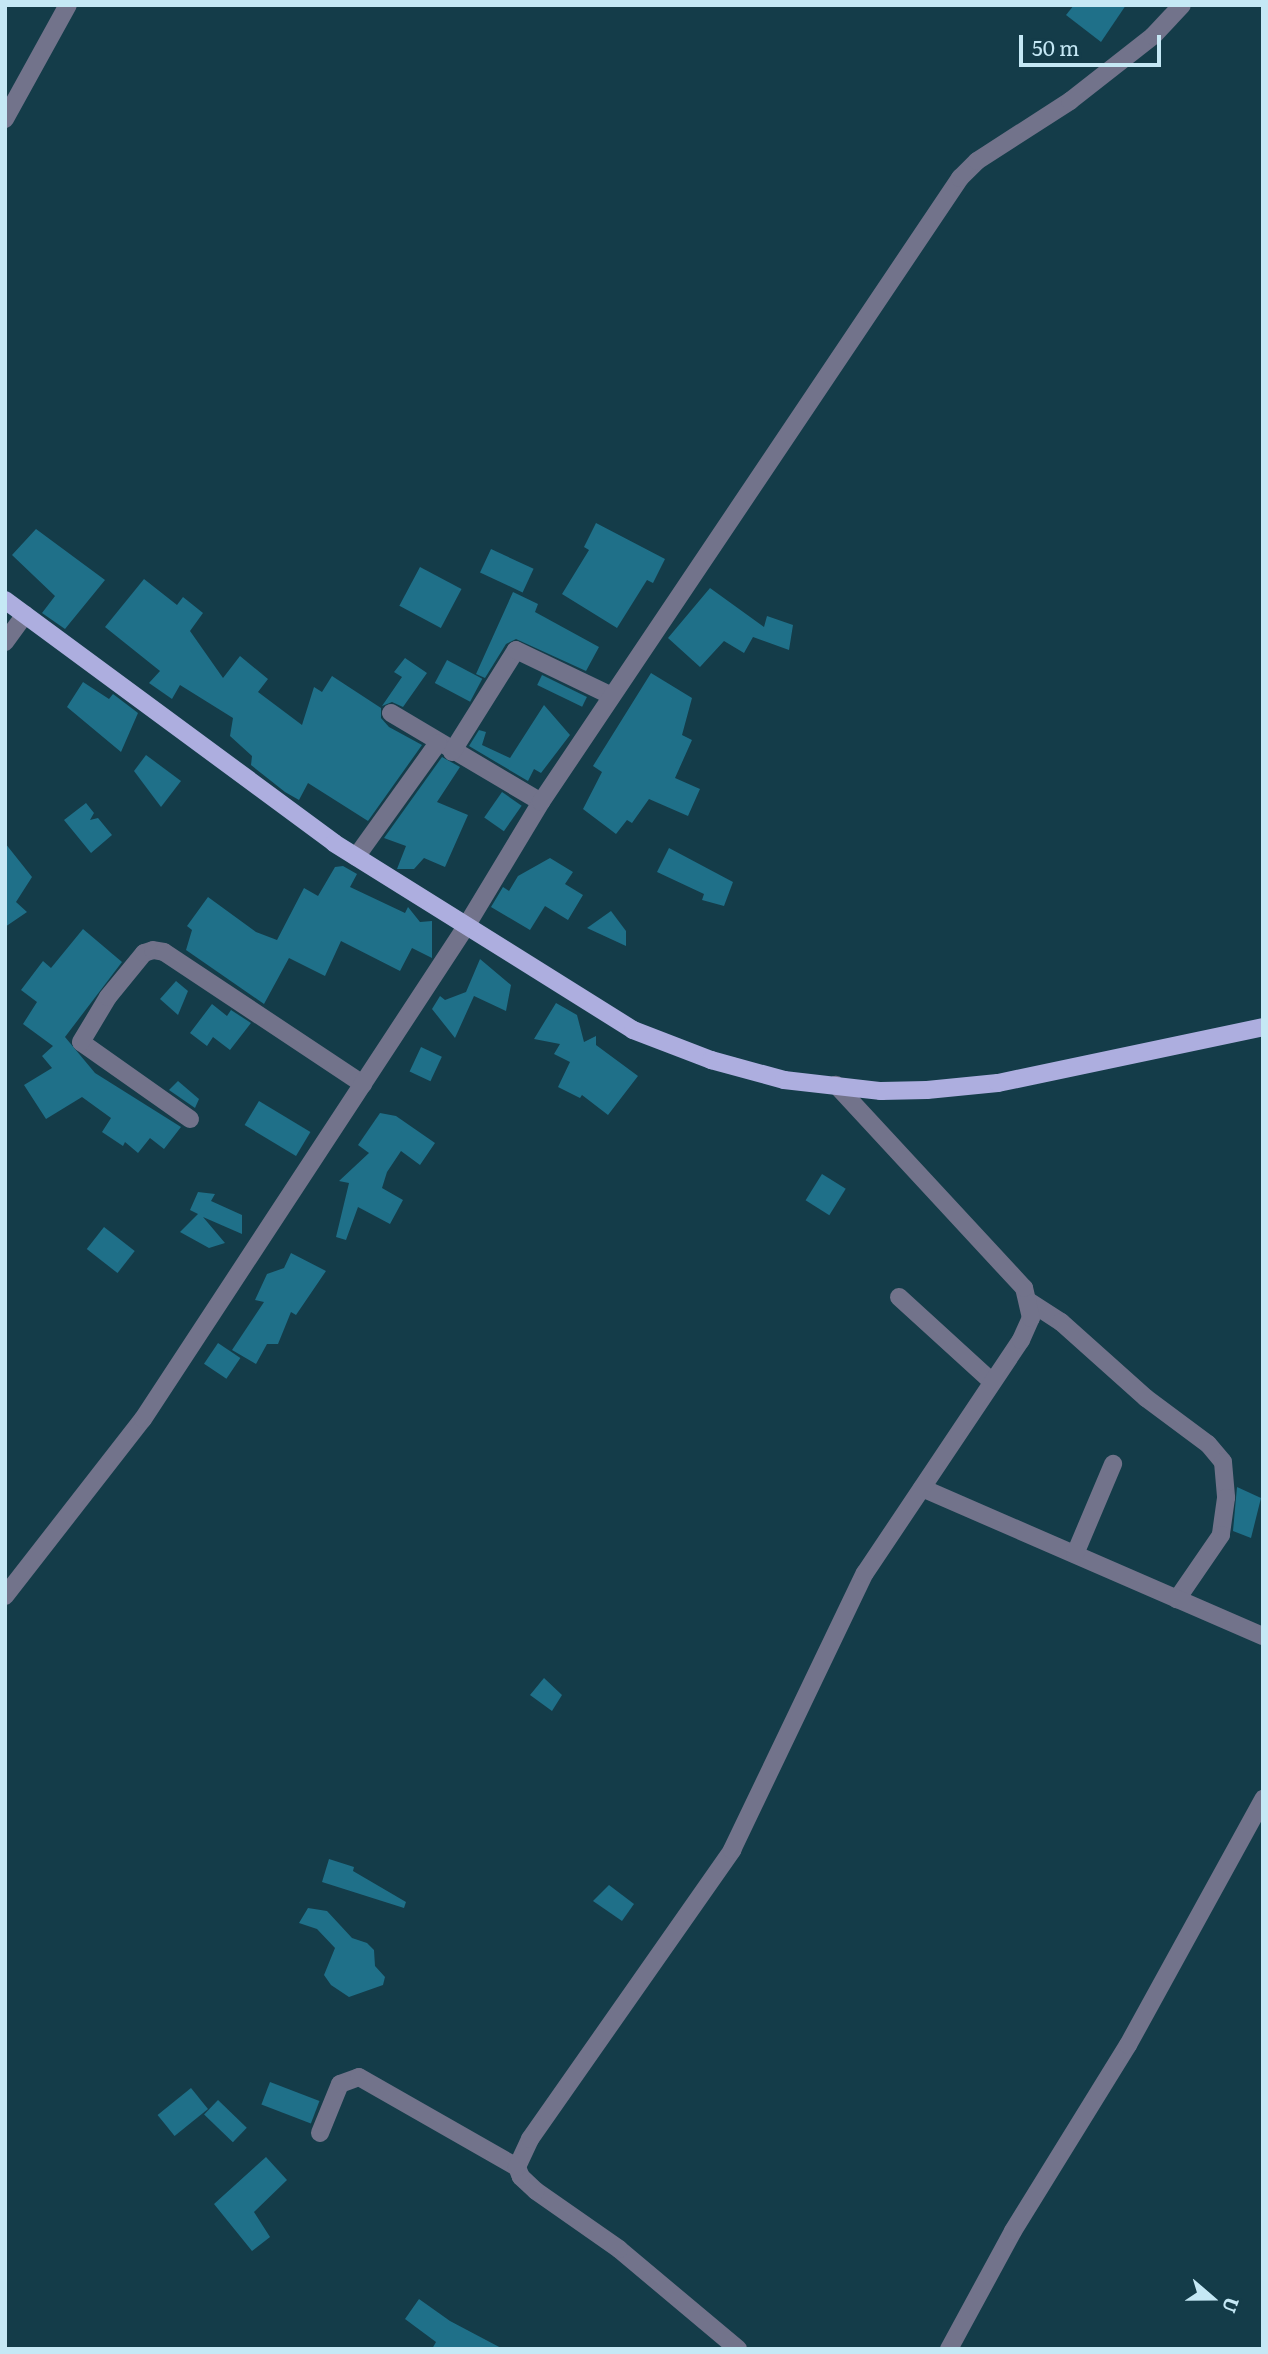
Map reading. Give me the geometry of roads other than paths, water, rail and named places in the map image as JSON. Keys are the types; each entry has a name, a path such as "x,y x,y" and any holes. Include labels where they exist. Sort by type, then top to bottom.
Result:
{"main road":[{"path":"5,600 234,773 465,928 642,1034 747,1071 881,1091 998,1083 1263,1027"}],"street":[{"path":"5,119 68,5"},
{"path":"5,1596 143,1419 465,928 541,802 960,178 977,161 1070,101 1153,36 1182,5"},
{"path":"5,642 25,614"},
{"path":"356,857 445,747 516,650 612,696"},
{"path":"391,712 445,747 541,802"},
{"path":"190,1119 81,1042 108,997 144,953 153,950 164,952 363,1084"},
{"path":"517,2167 530,2139 732,1850 865,1573 1029,1323 1030,1302 1024,1288 836,1085"},
{"path":"899,1297 992,1382"},
{"path":"1030,1302 1061,1322 1146,1398 1208,1444 1223,1462 1226,1498 1221,1535 1177,1600"},
{"path":"1075,1555 1113,1464"},
{"path":"922,1488 1263,1636"},
{"path":"950,2349 1013,2231 1128,2045 1263,1799"},
{"path":"320,2133 340,2084 359,2077 517,2167 536,2191 619,2249 738,2349"}]}
